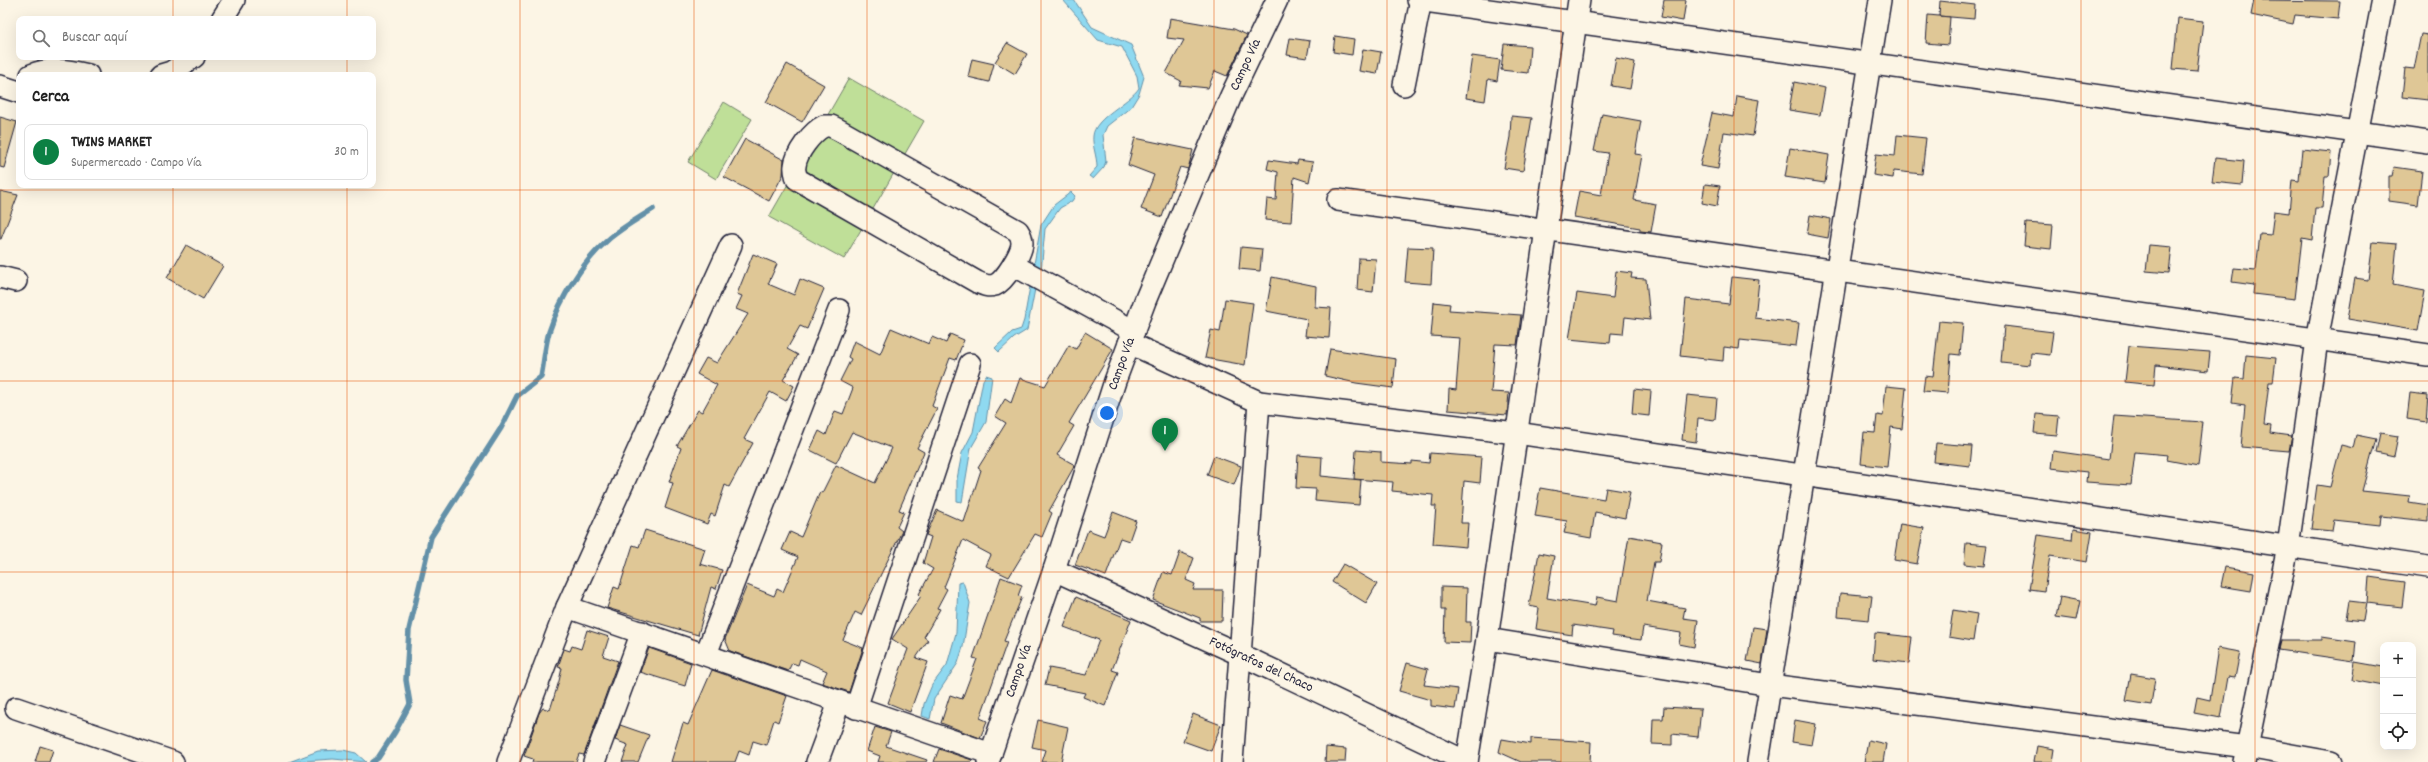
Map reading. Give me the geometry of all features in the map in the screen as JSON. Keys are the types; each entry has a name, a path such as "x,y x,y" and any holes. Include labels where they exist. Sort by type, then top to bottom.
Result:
{"street":[{"path":"224,16 234,0"},
{"name":"Campo Vía","path":"989,758 1054,570 1088,460 1132,337 1231,96 1277,0"},
{"path":"1418,0 2428,142"},
{"path":"1404,85 1421,0"},
{"path":"1467,762 1487,639 1579,0"},
{"path":"1758,762 1868,64 1880,0"},
{"path":"2246,754 2288,547 2317,340 2383,0"},
{"path":"171,72 189,60"},
{"path":"39,72 44,70 68,70 76,72"},
{"path":"824,126 832,126 1018,231 1022,243 1013,265 996,284 987,286 977,282 796,179 795,167 797,158 817,130 824,126"},
{"path":"1338,200 2428,355"},
{"path":"508,762 567,607 731,245"},
{"path":"1013,265 1132,337 1259,402 1516,433 2428,567"},
{"path":"706,654 840,310"},
{"path":"817,762 847,706 970,364"},
{"path":"1232,762 1259,402"},
{"name":"Fotógrafos del Chaco","path":"1054,570 1239,654 1467,762"},
{"path":"567,607 706,654 989,758"},
{"path":"594,762 642,632"},
{"path":"1487,639 1770,685 2246,754 2331,762"},
{"path":"16,708 173,762"}],"green space":[{"path":"849,78 924,121 844,259 769,217"},
{"path":"724,102 752,119 716,179 688,162"}],"water":[{"path":"1063,0 1074,0 1092,27 1131,45 1144,77 1139,94 1131,107 1107,126 1103,135 1106,161 1104,167 1093,179 1089,176 1097,167 1093,140 1095,129 1105,117 1134,94 1139,88 1137,76 1122,47 1098,40"},
{"path":"1071,192 1075,196 1072,201 1060,208 1045,229 1041,272 1035,289 1027,330 1014,338 999,352 995,348 1012,332 1021,329 1024,320 1041,225 1054,205"},
{"path":"986,375 992,377 986,422 971,448 962,502 957,501 957,479 962,453 973,432 983,380"},
{"path":"963,582 970,603 963,647 958,663 934,699 930,719 922,716 924,704 932,685 947,665 956,633 958,583"},
{"path":"343,750 356,753 366,762 333,759 289,762 318,751"}],"building":[{"path":"1664,0 1686,0 1683,21 1661,17"},
{"path":"2254,0 2340,1 2338,19 2295,15 2293,24 2251,15"},
{"path":"1940,1 1975,5 1974,19 1939,16"},
{"path":"1928,15 1950,17 1948,45 1926,43"},
{"path":"1170,18 1234,29 1247,35 1227,76 1215,71 1208,88 1179,85 1181,81 1166,73 1184,40 1167,38"},
{"path":"2178,18 2203,21 2197,71 2173,69"},
{"path":"2421,34 2428,35 2428,100 2402,97 2405,68 2414,69"},
{"path":"1335,36 1354,39 1352,55 1333,52"},
{"path":"1290,38 1310,41 1307,58 1287,55"},
{"path":"1007,43 1027,54 1015,74 995,62"},
{"path":"1504,44 1530,46 1528,73 1501,70"},
{"path":"1363,49 1381,52 1377,74 1359,71"},
{"path":"1472,56 1500,60 1497,81 1488,79 1485,101 1466,98"},
{"path":"1616,58 1635,62 1630,89 1611,86"},
{"path":"972,59 994,64 989,82 968,77"},
{"path":"787,64 824,85 802,122 766,102"},
{"path":"1794,82 1825,88 1820,115 1789,110"},
{"path":"1737,96 1759,100 1753,136 1724,132 1718,169 1700,166 1712,113 1734,117"},
{"path":"1602,114 1641,121 1635,154 1642,155 1634,200 1656,204 1651,232 1640,231 1640,228 1574,217 1579,191 1601,195 1608,153 1594,151"},
{"path":"1511,116 1532,118 1523,171 1504,168 1510,137"},
{"path":"0,117 16,122 16,126 4,168 0,167"},
{"path":"1897,135 1926,138 1922,174 1894,171 1893,178 1873,175 1876,154 1895,156"},
{"path":"1135,138 1193,150 1188,169 1180,167 1162,217 1141,209 1154,175 1128,165"},
{"path":"745,139 784,160 783,175 769,201 724,177"},
{"path":"1790,148 1829,155 1825,183 1785,177"},
{"path":"2302,149 2331,152 2329,176 2325,176 2322,208 2315,208 2312,240 2302,238 2295,299 2253,294 2254,285 2232,282 2234,268 2256,270 2260,234 2271,235 2274,211 2289,213 2292,180 2299,181"},
{"path":"2215,158 2244,161 2242,185 2212,182"},
{"path":"1269,160 1297,164 1298,160 1313,162 1309,182 1294,177 1291,222 1265,220 1267,199 1276,200 1278,172 1267,169"},
{"path":"2394,167 2422,171 2418,205 2389,201 2389,176 2392,176"},
{"path":"1705,184 1720,186 1717,206 1702,203"},
{"path":"0,191 18,195 1,239 0,239"},
{"path":"1810,215 1831,219 1828,238 1807,234"},
{"path":"2026,223 2053,225 2051,249 2024,246"},
{"path":"2373,242 2397,244 2393,285 2425,291 2418,331 2348,319 2355,278 2368,280"},
{"path":"186,245 223,266 203,299 167,278"},
{"path":"2149,245 2172,247 2169,273 2146,271"},
{"path":"1241,247 1262,249 1260,271 1239,269"},
{"path":"1408,247 1433,248 1431,284 1405,282"},
{"path":"753,254 777,264 768,284 794,295 800,279 824,289 807,329 800,326 787,349 798,355 783,380 794,386 786,401 770,392 744,439 753,443 729,487 725,485 715,516 711,514 707,524 665,508 673,483 669,482 681,448 677,446 698,410 702,412 717,385 697,374 706,358 717,363 748,314 736,309 742,296 737,294"},
{"path":"1359,258 1376,259 1373,292 1357,290"},
{"path":"1616,271 1632,273 1631,278 1646,279 1650,320 1625,317 1623,334 1611,333 1610,343 1569,339 1577,293 1613,298"},
{"path":"1272,277 1316,286 1315,307 1331,308 1329,338 1305,336 1307,319 1266,311"},
{"path":"1732,277 1759,280 1755,318 1799,323 1796,346 1740,340 1739,349 1724,347 1723,361 1680,356 1686,299 1729,304"},
{"path":"1225,299 1253,303 1245,365 1205,358 1211,330 1220,332"},
{"path":"1434,302 1450,304 1449,310 1521,315 1517,345 1495,344 1491,392 1509,393 1507,415 1448,410 1449,389 1456,390 1460,338 1431,336"},
{"path":"1939,321 1963,323 1960,355 1951,354 1948,393 1923,391 1925,376 1933,377"},
{"path":"2004,326 2053,332 2050,355 2031,353 2030,365 2001,362"},
{"path":"891,328 929,344 932,337 946,343 950,334 964,340 956,360 950,358 932,406 937,409 917,448 924,452 899,510 904,512 897,527 902,531 861,615 855,612 843,640 863,648 849,692 822,683 827,671 800,659 798,665 792,663 788,671 730,651 725,639 747,585 774,596 777,589 783,592 798,557 782,550 790,532 801,537 820,492 822,493 836,465 875,483 892,448 852,432 836,463 810,450 819,431 826,435 835,411 843,414 853,388 840,381 851,359 848,357 854,341 880,354"},
{"path":"1085,332 1113,349 1069,423 1074,426 1057,455 1075,465 1049,511 1052,513 1042,537 1035,534 1009,577 986,566 991,555 963,540 944,587 947,589 937,608 940,609 924,637 928,640 916,658 928,662 910,712 888,703 908,649 892,639 921,596 919,594 933,569 923,563 931,537 926,535 937,510 964,522 981,470 978,468 1006,423 995,416 1005,399 1011,403 1020,378 1045,386 1069,345 1076,349"},
{"path":"2129,346 2210,352 2208,371 2156,365 2154,385 2125,382"},
{"path":"1330,349 1396,359 1393,388 1356,383 1325,376"},
{"path":"2246,355 2276,358 2273,382 2269,382 2264,425 2271,426 2270,433 2292,436 2289,451 2241,447 2245,405 2232,403 2235,378 2244,379"},
{"path":"1886,386 1906,388 1902,429 1891,427 1887,467 1861,464 1864,432 1875,433 1877,415 1883,416"},
{"path":"1634,389 1651,391 1649,416 1632,414"},
{"path":"2410,393 2428,395 2426,422 2407,419"},
{"path":"1687,395 1717,398 1715,420 1698,418 1696,442 1682,440"},
{"path":"2036,414 2059,416 2057,435 2034,433"},
{"path":"2114,416 2203,422 2198,466 2167,460 2168,455 2135,452 2131,485 2086,482 2087,472 2051,468 2053,451 2109,459"},
{"path":"2380,433 2398,436 2394,456 2376,452"},
{"path":"2356,435 2376,439 2362,491 2410,496 2409,502 2428,505 2428,521 2381,516 2380,525 2334,520 2332,531 2311,529 2317,485 2330,487 2341,445 2353,448"},
{"path":"1936,443 1972,446 1970,466 1934,462"},
{"path":"1356,450 1381,452 1381,462 1412,464 1412,461 1429,463 1430,453 1482,457 1480,483 1464,481 1461,523 1468,523 1466,547 1433,544 1436,506 1432,506 1433,495 1392,491 1393,482 1354,479"},
{"path":"1298,455 1322,457 1321,476 1361,480 1359,505 1315,501 1316,489 1296,488"},
{"path":"1214,456 1241,466 1234,485 1207,475"},
{"path":"1540,488 1604,499 1606,488 1630,492 1625,518 1595,512 1591,538 1564,533 1567,521 1535,516"},
{"path":"1113,512 1136,521 1129,541 1120,538 1106,576 1075,565 1088,530 1104,536"},
{"path":"1900,524 1924,528 1917,564 1894,560"},
{"path":"2073,529 2092,532 2087,562 2050,556 2044,591 2029,589 2038,535 2072,540"},
{"path":"645,530 705,549 700,564 722,570 716,589 711,587 698,635 607,608 614,587 619,589 633,545 639,547"},
{"path":"1629,536 1662,542 1659,562 1654,562 1647,601 1685,608 1683,618 1698,620 1694,647 1679,644 1681,633 1643,627 1641,640 1612,636 1613,631 1573,625 1572,635 1536,629 1539,608 1529,606 1539,553 1554,556 1547,598 1595,606 1597,597 1618,601"},
{"path":"1966,543 1987,545 1984,566 1964,564"},
{"path":"1180,552 1194,558 1186,580 1195,584 1193,590 1223,590 1222,621 1200,621 1200,618 1153,600 1163,572 1172,575"},
{"path":"1343,564 1377,584 1366,603 1332,582"},
{"path":"2225,567 2254,572 2251,591 2221,586"},
{"path":"1001,577 1022,585 1018,596 1022,597 1004,641 1007,642 980,718 987,721 980,738 941,723 950,695 962,699 977,659 973,658"},
{"path":"2369,577 2405,582 2402,607 2367,603"},
{"path":"1441,587 1467,588 1466,622 1471,622 1470,643 1444,642 1445,610 1441,610"},
{"path":"1840,593 1872,596 1869,620 1838,617"},
{"path":"1076,597 1131,620 1112,670 1118,672 1105,706 1083,697 1085,693 1045,685 1049,668 1086,675 1099,640 1064,627"},
{"path":"2060,597 2080,601 2076,620 2056,617"},
{"path":"2349,601 2366,603 2363,621 2346,619"},
{"path":"1953,610 1977,614 1973,641 1949,637"},
{"path":"1753,627 1767,629 1762,664 1747,661"},
{"path":"587,630 609,637 603,656 618,661 584,755 579,754 576,762 532,762 533,759 524,756 539,713 543,708 550,710 562,668 558,667 564,649 570,651 572,646 581,649"},
{"path":"1875,633 1912,637 1909,663 1873,659"},
{"path":"2322,637 2356,642 2354,661 2279,650 2281,640 2322,640"},
{"path":"649,648 691,663 685,686 640,672"},
{"path":"2218,648 2240,652 2235,678 2228,677 2221,718 2194,713 2197,697 2210,700"},
{"path":"2355,662 2380,666 2380,685 2352,680"},
{"path":"1407,663 1428,669 1424,685 1458,689 1455,709 1431,706 1431,700 1399,691"},
{"path":"712,670 787,696 778,722 774,720 766,745 753,741 749,755 739,751 735,762 671,762 683,723 688,725"},
{"path":"2131,674 2155,678 2151,705 2126,701"},
{"path":"1664,707 1701,709 1698,737 1672,734 1672,745 1652,744 1653,719 1663,719"},
{"path":"1193,714 1221,725 1211,751 1183,741"},
{"path":"1038,720 1068,727 1061,762 1042,762 1046,750 1032,747"},
{"path":"1795,720 1816,724 1812,745 1792,742"},
{"path":"620,725 649,735 638,762 622,762 628,745 615,740"},
{"path":"875,727 891,732 886,746 927,760 926,762 878,762 880,756 867,751"},
{"path":"1531,738 1591,742 1590,762 1521,762 1499,752 1502,739 1531,744"},
{"path":"1868,740 1886,744 1883,762 1864,762"},
{"path":"40,746 53,750 49,762 35,762"},
{"path":"2037,746 2054,749 2052,762 2034,762"},
{"path":"1326,747 1346,749 1345,762 1325,762"},
{"path":"939,749 972,760 971,762 934,762"}],"waterway":[{"path":"372,762 378,758 395,732 410,704 406,680 409,630 431,537 501,428 517,396 541,377 549,332 559,306 582,269 600,247 610,238 653,209"}],"place":[{"name":"TWINS MARKET","path":"1165,451"}]}
